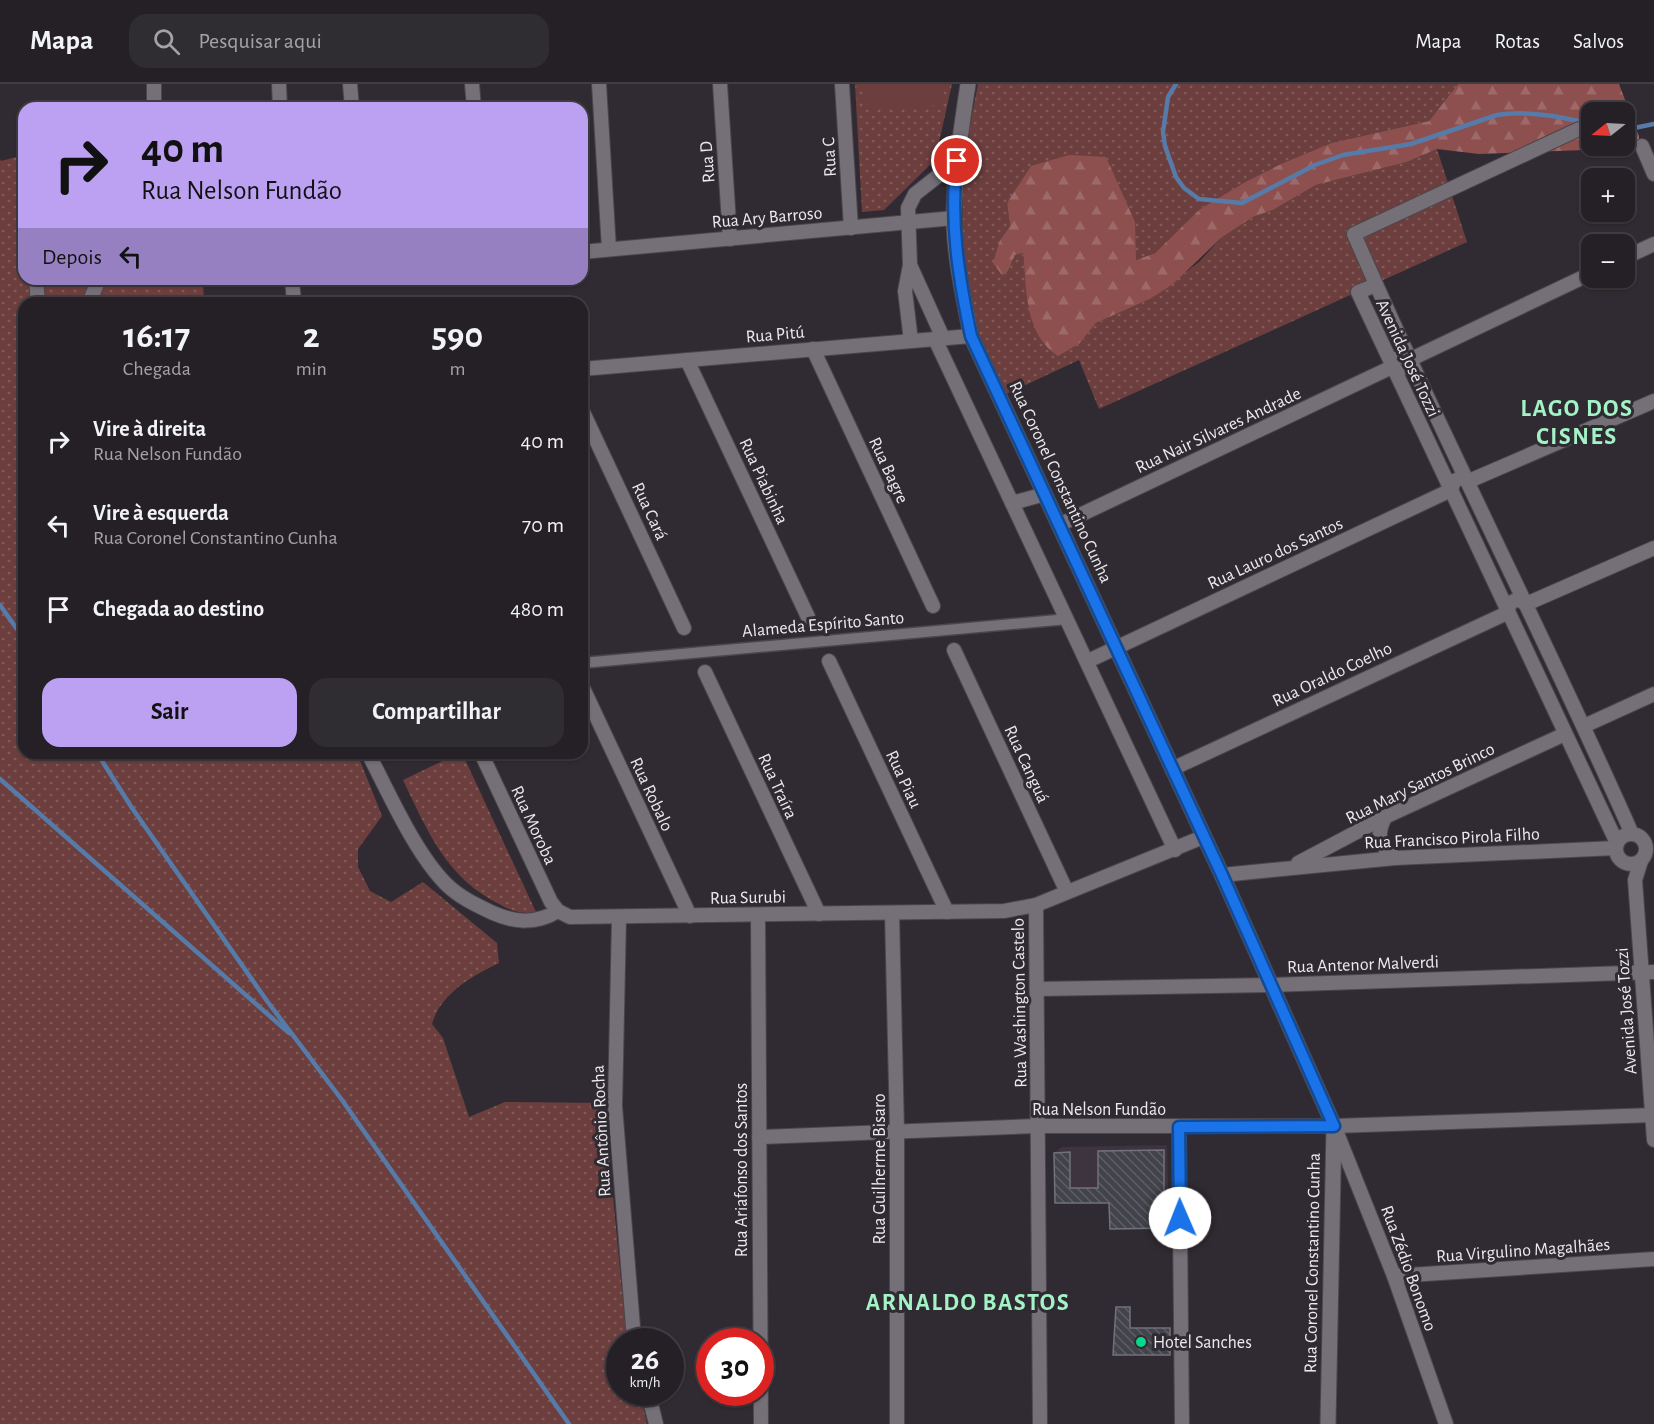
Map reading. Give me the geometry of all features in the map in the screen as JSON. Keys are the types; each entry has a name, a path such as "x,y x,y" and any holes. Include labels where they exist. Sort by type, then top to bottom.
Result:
{"street":[{"path":"279,84 280,102"},
{"path":"350,84 352,102"},
{"path":"472,84 474,102"},
{"path":"599,84 609,249"},
{"name":"Rua D","path":"720,84 730,238"},
{"name":"Rua C","path":"842,84 851,228"},
{"name":"Rua Coronel Constantino Cunha","path":"968,84 957,161 954,218 961,285 971,336 1222,875 1334,1126 1328,1424"},
{"path":"153,86 154,102"},
{"path":"1376,285 1354,234 1579,129"},
{"path":"1642,146 1654,174"},
{"path":"911,341 905,291 910,265 908,208 915,194 957,161"},
{"name":"Rua Ary Barroso","path":"588,251 954,218"},
{"path":"1635,252 1654,243"},
{"path":"910,265 939,338 1012,503 1175,849"},
{"name":"Rua Nair Silvares Andrade","path":"1059,525 1392,367 1401,370 1407,368 1409,360 1581,278"},
{"name":"Avenida José Tozzi","path":"1635,880 1648,849 1637,835 1632,834 1584,726 1409,360 1376,285 1358,292 1565,734 1616,846 1619,860 1631,871 1635,880 1648,972 1654,1140"},
{"name":"Rua Pitú","path":"588,368 971,336"},
{"name":"Rua Bagre","path":"813,349 933,606"},
{"name":"Rua Piabinha","path":"687,360 808,617"},
{"name":"Rua Lauro dos Santos","path":"1088,661 1451,490 1459,495 1467,491 1469,482 1654,401"},
{"name":"Rua Cará","path":"588,423 684,628"},
{"path":"1012,503 1045,494"},
{"name":"Rua Oraldo Coelho","path":"1172,769 1507,612 1516,617 1524,613 1526,604 1654,548"},
{"name":"Alameda Espírito Santo","path":"588,662 1068,619"},
{"name":"Rua Canguá","path":"954,650 1067,892"},
{"name":"Rua Piau","path":"829,661 946,912"},
{"name":"Rua Traíra","path":"705,672 819,914"},
{"name":"Rua Mary Santos Brinco","path":"1291,867 1385,817 1565,734 1575,740 1582,736 1584,726 1654,694"},
{"name":"Rua Robalo","path":"588,699 690,916"},
{"path":"371,759 430,866 447,885 466,900 512,920 536,921 558,911"},
{"name":"Rua Moroba","path":"484,759 551,902 558,911"},
{"path":"1385,817 1378,833 1381,846 1395,858"},
{"path":"1616,846 1626,835 1632,834"},
{"name":"Rua Surubi","path":"558,911 570,917 619,918 1004,911 1036,905 1203,837"},
{"name":"Rua Francisco Pirola Filho","path":"1291,867 1395,858 1616,846"},
{"path":"1624,863 1630,864 1648,849"},
{"path":"1222,875 1291,867"},
{"name":"Rua Washington Castelo","path":"1036,905 1040,1424"},
{"name":"Rua Guilherme Bisaro","path":"892,913 897,1131 897,1424"},
{"name":"Rua Ariafonso dos Santos","path":"758,915 761,1424"},
{"name":"Rua Antônio Rocha","path":"619,918 615,1106 635,1328"},
{"name":"Rua Antenor Malverdi","path":"1037,989 1270,985 1648,972"},
{"name":"Rua Nelson Fundão","path":"759,1137 1038,1126 1334,1126 1653,1115"},
{"name":"Rua Zédio Bonomo","path":"1334,1126 1394,1276 1446,1424"},
{"path":"1179,1127 1182,1424"},
{"name":"Rua Virgulino Magalhães","path":"1394,1276 1654,1259"},
{"path":"652,1406 656,1424"}],"shaded area":[{"path":"855,84 952,84 935,160 884,210 862,212"},
{"path":"862,84 942,84 943,105 863,109"},
{"path":"978,84 1458,84 1429,121 1331,143 1283,163 1245,182 1200,209 1155,253 1136,260 1106,157 1007,202 1010,226 1000,240 1008,271 1015,255 1023,253 1025,269 1080,343 1096,323 1150,299 1199,262 1221,238 1253,217 1273,210 1316,185 1407,162 1437,149 1467,242 1099,409 1079,360 1000,397 971,320 962,241 964,156"},
{"path":"18,157 18,285 203,285 204,297 18,297 18,759 359,759 382,816 358,849 358,867 370,891 391,902 423,882 497,943 499,963 458,987 442,1004 432,1024 443,1038 469,1117 505,1102 604,1103 627,1328 606,1328 606,1406 643,1406 647,1424 0,1424 0,159 1,161"},
{"path":"447,759 465,759 536,912 522,913 509,909 482,894 466,881 452,867 430,835 403,780"},
{"path":"1167,1145 1169,1228 1110,1229 1109,1203 1055,1203 1054,1153 1062,1147"}],"green space":[{"path":"1458,84 1619,84 1626,102 1581,102 1581,150 1479,154 1437,149 1407,162 1316,185 1273,210 1253,217 1221,238 1173,284 1150,299 1096,323 1080,343 1058,356 1047,347 1033,323 1027,296 1023,253 1015,255 1008,271 1002,275 993,263 1000,240 1010,226 1007,203 1031,166 1069,155 1106,157 1135,222 1136,260 1155,253 1200,209 1245,182 1331,143 1429,121"},
{"path":"1635,126 1639,136 1639,148 1635,148"}],"building":[{"path":"1164,1150 1164,1210 1168,1210 1169,1228 1110,1229 1109,1203 1055,1203 1054,1153 1070,1152 1070,1188 1098,1188 1098,1151"},
{"name":"Hotel Sanches","path":"1116,1307 1130,1307 1130,1328 1170,1328 1170,1355 1113,1355"}],"waterway":[{"path":"1176,84 1168,97 1163,132 1165,146 1176,177 1184,188 1199,199 1242,203 1315,165 1343,155 1411,144 1497,115 1533,114 1581,122"},
{"path":"1635,128 1654,124"},
{"path":"0,605 18,630"},
{"path":"101,759 132,808 267,1001 342,1100 569,1424"},
{"path":"0,779 289,1033"}],"place":[{"name":"Hotel Sanches","path":"1141,1342"}],"district":[{"name":"LAGO DOS CISNES","path":"1577,422"},
{"name":"ARNALDO BASTOS","path":"968,1302"}],"route":[{"path":"957,161 954,224 961,285 971,336 1222,875 1334,1126 1179,1127 1180,1218"}]}
